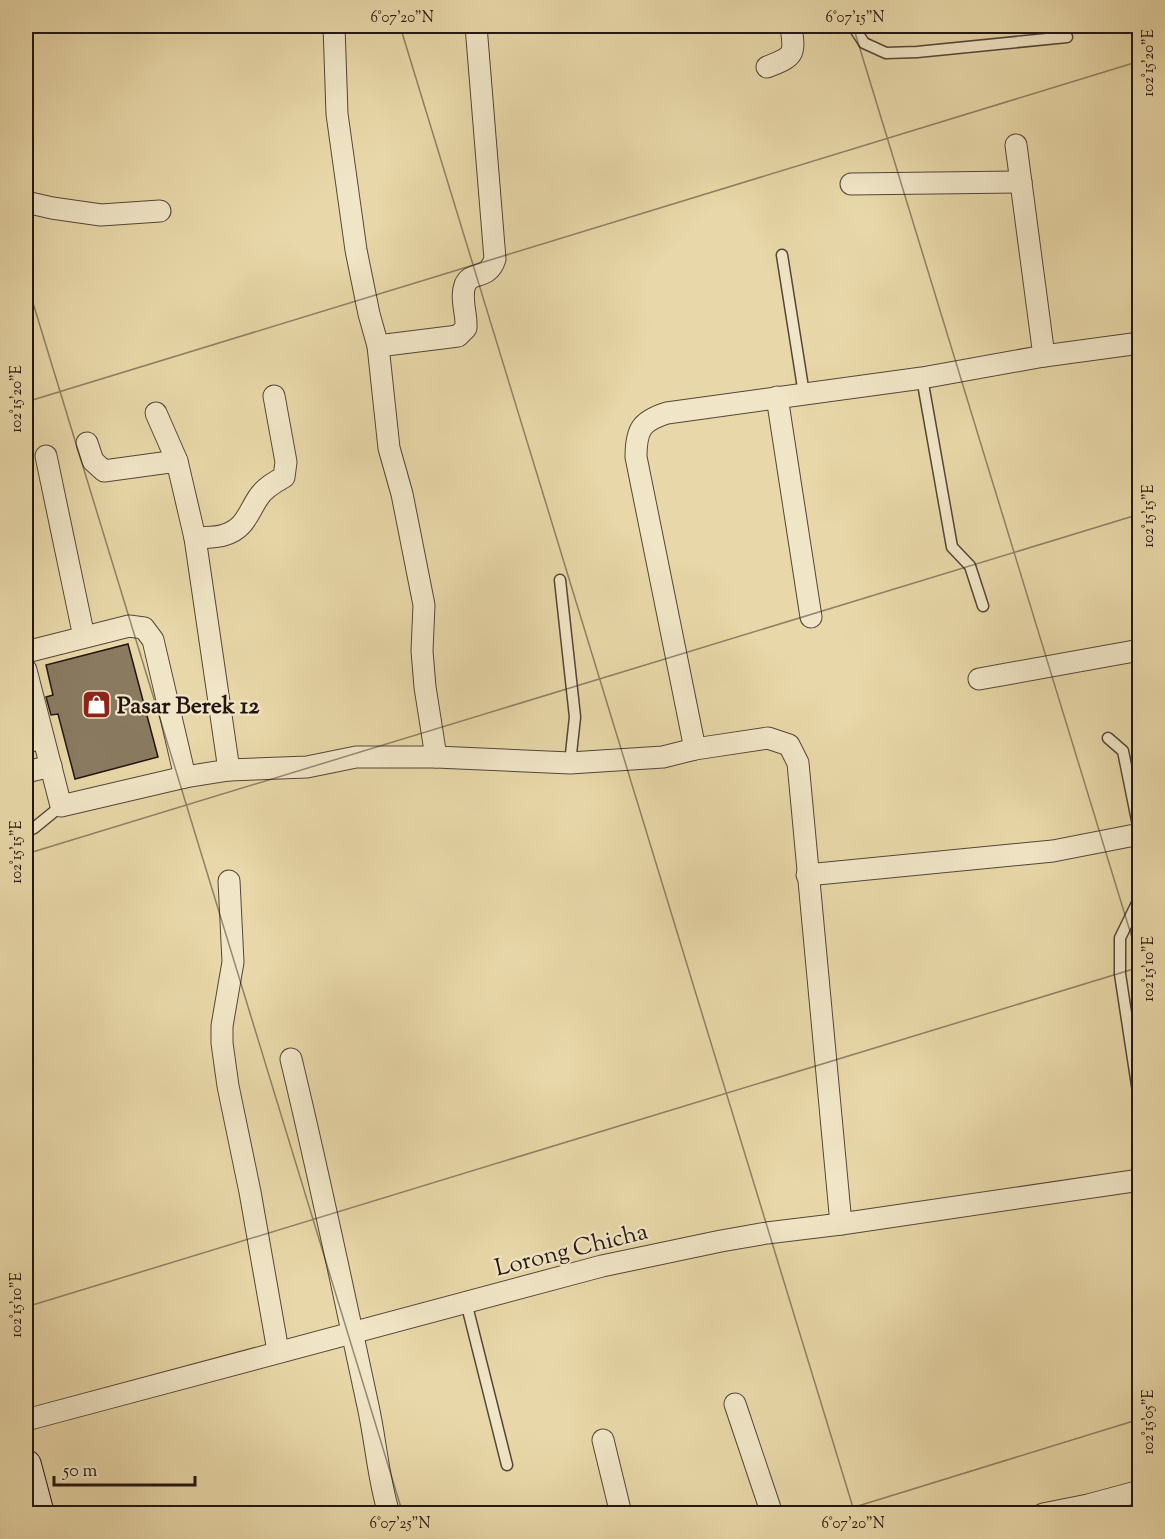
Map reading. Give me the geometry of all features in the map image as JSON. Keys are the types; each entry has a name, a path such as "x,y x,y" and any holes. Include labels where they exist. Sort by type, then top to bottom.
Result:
{"main road":[{"path":"26,1465 39,1514"}],"street":[{"path":"334,26 337,114 356,250 378,346 389,448 402,494 424,605 422,651 424,678 436,758"},
{"path":"378,346 459,336 466,328 463,294 465,283 472,276 484,274 493,267 495,259 476,26"},
{"path":"767,67 788,59 791,55 794,46 791,26"},
{"path":"1016,145 1044,356"},
{"path":"851,184 1021,182"},
{"path":"26,202 101,215 160,211"},
{"path":"695,749 638,468 636,442 641,428 651,418 667,413 922,378 1044,356 1140,343"},
{"path":"195,538 224,535 242,525 259,497 271,484 284,477 286,462 274,396"},
{"path":"777,397 811,617"},
{"path":"156,413 177,461 195,538 229,770"},
{"path":"87,443 93,460 104,471 177,461"},
{"path":"46,456 84,637"},
{"path":"26,652 129,626 144,628 153,640 185,777"},
{"path":"979,679 1140,650"},
{"path":"26,670 34,740 51,766 61,806 185,777 229,770 307,767 356,757 570,763 663,757 695,749 768,738 789,745 798,763 841,1224"},
{"path":"26,772 51,766"},
{"path":"807,875 1053,851 1140,835"},
{"path":"229,881 233,962 222,1026 222,1043 278,1351"},
{"path":"291,1059 322,1189 369,1409 381,1490 389,1514"},
{"name":"Lorong Chicha","path":"26,1420 602,1266 721,1240 1140,1180"},
{"path":"735,1404 772,1514"},
{"path":"603,1440 621,1514"},
{"path":"1043,1514 1089,1509 1140,1491"}],"lane":[{"path":"853,26 864,43 886,52 917,52 1067,37"},
{"path":"782,255 804,394"},
{"path":"922,378 952,546 970,566 983,606"},
{"path":"560,580 576,717 570,763"},
{"path":"1108,738 1123,751 1140,835"},
{"path":"26,832 61,806"},
{"path":"1140,897 1120,938 1120,974 1140,1105"},
{"path":"466,1302 507,1465"}],"path":[{"path":"1140,1266 1136,1284 1136,1340 1140,1356"}],"building":[{"name":"Pasar Berek 12","path":"128,644 158,757 75,779 58,714 51,715 46,697 53,695 46,665"}],"place":[{"name":"Pasar Berek 12","path":"96,705"}]}
